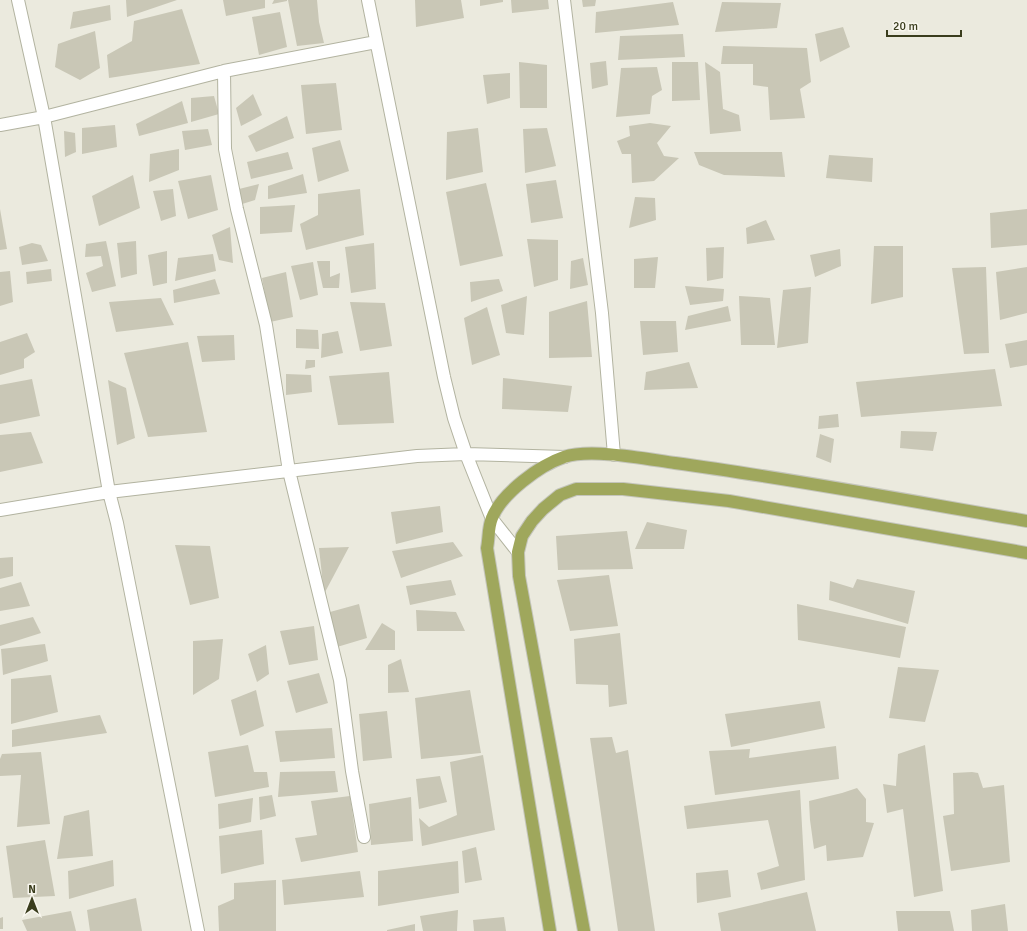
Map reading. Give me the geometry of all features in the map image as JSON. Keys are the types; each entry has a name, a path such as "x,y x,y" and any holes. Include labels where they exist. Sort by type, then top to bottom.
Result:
{"main road":[{"path":"550,931 487,548 492,519 503,500 523,481 545,466 565,457 587,454 614,455 738,472 1027,521"},
{"path":"584,931 520,576 518,552 522,536 532,521 543,509 560,495 576,489 623,489 729,501 1027,553"}],"street":[{"path":"18,0 44,117 109,492 117,523 198,931"},
{"path":"368,0 444,377 454,418 466,454 492,519 518,552"},
{"path":"564,0 602,313 614,455"},
{"path":"0,125 44,117 224,71 376,42"},
{"path":"224,71 225,149 236,209 266,325 289,471 340,680 352,771 364,837"},
{"path":"0,510 109,492 417,456 466,454 565,457"}],"building":[{"path":"126,0 177,0 127,17"},
{"path":"223,0 265,0 265,8 226,16"},
{"path":"274,0 287,0 287,1 272,4"},
{"path":"288,0 317,0 319,22 324,43 297,46"},
{"path":"415,0 461,0 464,18 416,27"},
{"path":"480,0 503,0 503,2 480,6"},
{"path":"511,0 548,0 549,9 512,13"},
{"path":"582,0 596,0 595,6 583,7"},
{"path":"673,2 679,25 595,33 596,12"},
{"path":"722,2 781,3 777,28 715,32"},
{"path":"110,5 111,20 70,29 73,12"},
{"path":"182,9 200,64 109,78 107,55 132,41 134,21"},
{"path":"280,12 287,47 259,55 252,17"},
{"path":"843,27 850,47 820,62 815,34"},
{"path":"95,31 100,68 80,80 55,67 58,44"},
{"path":"683,34 685,57 618,60 620,36"},
{"path":"723,46 807,48 811,82 800,89 805,118 770,120 768,87 753,85 753,64 721,64"},
{"path":"606,61 608,85 592,89 590,63"},
{"path":"519,62 547,65 547,108 520,108"},
{"path":"672,62 698,62 700,100 672,101"},
{"path":"705,62 720,72 723,109 739,115 741,131 710,134"},
{"path":"657,67 662,90 652,96 650,114 616,117 621,68"},
{"path":"510,73 510,98 487,104 483,75"},
{"path":"336,83 342,130 306,134 301,85"},
{"path":"253,94 262,115 241,126 236,108"},
{"path":"214,96 219,114 191,122 191,98"},
{"path":"182,101 188,123 139,136 136,124"},
{"path":"287,116 294,138 256,152 248,136"},
{"path":"650,123 671,126 657,143 664,156 679,158 654,181 632,183 631,154 622,154 617,141 630,136 629,126"},
{"path":"115,125 117,147 82,154 82,128"},
{"path":"478,128 483,172 446,180 447,132"},
{"path":"547,128 556,166 525,173 523,129"},
{"path":"208,129 212,145 185,150 182,131"},
{"path":"64,131 75,133 76,152 65,157"},
{"path":"340,140 349,171 318,182 312,148"},
{"path":"179,149 179,170 149,182 150,154"},
{"path":"288,152 293,169 251,179 247,162"},
{"path":"694,152 782,152 785,177 724,175 699,165"},
{"path":"829,155 873,158 872,182 826,178"},
{"path":"303,174 307,193 268,199 268,186"},
{"path":"133,175 140,208 99,226 92,196"},
{"path":"211,175 218,210 188,219 178,181"},
{"path":"556,180 563,218 531,223 526,184"},
{"path":"486,183 503,256 460,266 446,192"},
{"path":"259,184 255,200 239,205 239,189"},
{"path":"173,189 176,216 161,221 153,191"},
{"path":"360,189 364,235 306,250 300,224 318,215 318,194"},
{"path":"635,197 655,198 656,220 629,228"},
{"path":"295,205 292,232 260,234 260,207"},
{"path":"0,209 7,249 0,250"},
{"path":"1027,209 1027,245 991,248 990,213"},
{"path":"766,220 775,240 747,244 746,228"},
{"path":"230,227 233,263 219,260 212,235"},
{"path":"527,239 558,240 558,280 534,287"},
{"path":"106,241 116,286 92,292 86,273 103,266 101,256 85,257 86,244"},
{"path":"136,241 137,274 121,278 117,243"},
{"path":"32,243 41,245 48,261 22,265 19,247"},
{"path":"374,243 376,289 351,293 345,247"},
{"path":"874,246 903,246 903,297 871,304"},
{"path":"724,247 723,278 707,281 706,248"},
{"path":"840,249 841,266 815,277 810,255"},
{"path":"167,251 167,283 153,286 148,255"},
{"path":"213,254 216,271 175,281 178,258"},
{"path":"658,257 655,288 634,288 634,259"},
{"path":"583,258 588,285 570,289 571,261"},
{"path":"317,261 330,261 330,277 340,273 339,288 323,288"},
{"path":"313,262 318,295 300,300 291,266"},
{"path":"986,267 989,353 964,354 952,268"},
{"path":"1027,267 1027,313 1000,320 996,272"},
{"path":"51,269 52,281 27,284 26,272"},
{"path":"10,271 13,302 0,306 0,272"},
{"path":"286,272 293,317 270,322 262,278"},
{"path":"215,279 220,294 174,303 173,290"},
{"path":"499,279 503,291 471,302 470,282"},
{"path":"685,286 724,289 723,301 690,305"},
{"path":"811,287 808,343 777,348 783,290"},
{"path":"527,296 524,335 506,333 501,305"},
{"path":"739,296 770,298 775,345 741,345"},
{"path":"161,298 174,325 116,332 109,302"},
{"path":"587,301 592,357 549,358 549,312"},
{"path":"350,302 385,303 392,346 360,351"},
{"path":"728,306 731,321 685,330 688,316"},
{"path":"487,307 500,355 472,365 464,318"},
{"path":"640,321 676,321 678,352 643,355"},
{"path":"296,329 318,330 319,349 296,348"},
{"path":"338,331 343,353 321,358 322,334"},
{"path":"27,333 35,352 24,359 24,368 0,375 0,342"},
{"path":"234,335 235,360 202,362 197,336"},
{"path":"1027,340 1027,365 1010,368 1005,344"},
{"path":"188,342 207,432 148,437 124,353"},
{"path":"306,360 315,360 315,367 305,369"},
{"path":"689,362 698,388 644,390 646,372"},
{"path":"995,369 1002,406 861,417 856,382"},
{"path":"389,372 394,423 338,425 329,376"},
{"path":"286,374 311,375 312,392 286,395"},
{"path":"503,378 572,386 568,412 502,409"},
{"path":"32,379 40,416 0,424 0,385"},
{"path":"108,380 126,388 135,438 117,445"},
{"path":"838,414 839,427 818,429 819,416"},
{"path":"901,431 937,432 933,451 900,448"},
{"path":"31,432 43,463 0,472 0,435"},
{"path":"820,434 834,439 831,463 816,457"},
{"path":"440,506 443,532 396,544 391,512"},
{"path":"647,522 687,530 684,549 635,549"},
{"path":"627,531 633,569 558,570 556,536"},
{"path":"453,542 463,556 401,578 392,551"},
{"path":"175,545 210,546 219,598 190,605"},
{"path":"349,547 324,594 319,548"},
{"path":"13,557 13,576 0,579 0,558"},
{"path":"609,575 618,626 570,631 557,580"},
{"path":"857,579 915,591 908,624 829,600 830,581 853,588"},
{"path":"451,580 456,595 410,605 406,586"},
{"path":"21,582 30,606 0,611 0,588"},
{"path":"359,604 367,638 337,647 330,612"},
{"path":"797,604 906,627 900,658 798,640"},
{"path":"416,610 456,612 465,631 417,631"},
{"path":"33,617 41,633 0,646 0,625"},
{"path":"382,623 395,631 395,650 365,650"},
{"path":"314,626 318,660 289,665 280,631"},
{"path":"620,633 627,704 609,707 608,685 576,684 574,639"},
{"path":"223,639 219,679 193,695 193,641"},
{"path":"45,644 48,661 3,675 1,649"},
{"path":"266,645 269,674 257,682 248,654"},
{"path":"401,659 409,692 388,693 388,665"},
{"path":"898,667 939,670 925,722 889,718"},
{"path":"319,673 328,703 296,713 287,681"},
{"path":"51,675 58,712 11,724 11,679"},
{"path":"256,690 264,726 240,736 231,700"},
{"path":"470,690 481,753 421,759 415,698"},
{"path":"820,701 825,728 731,747 725,714"},
{"path":"387,711 392,758 363,761 359,714"},
{"path":"100,715 107,733 12,747 12,730"},
{"path":"332,728 335,758 280,762 275,731"},
{"path":"612,737 616,753 628,750 655,931 618,931 590,738"},
{"path":"248,745 254,772 267,772 269,787 215,797 208,752"},
{"path":"925,745 943,891 914,897 903,809 887,813 883,784 896,786 898,754"},
{"path":"836,746 839,779 715,795 709,751 750,749 749,758"},
{"path":"41,752 50,824 17,827 21,775 0,776 0,759 2,754"},
{"path":"483,755 495,830 422,846 419,818 429,827 457,815 450,762"},
{"path":"335,771 338,792 278,797 280,772"},
{"path":"953,773 978,773 983,788 1004,785 1010,862 951,871 943,816 954,814"},
{"path":"440,776 447,802 419,809 416,779"},
{"path":"857,788 866,799 866,822 874,823 863,857 827,861 826,845 814,849 809,801"},
{"path":"800,790 805,880 761,890 757,873 779,866 768,820 687,829 684,806"},
{"path":"272,795 276,816 260,820 259,797"},
{"path":"350,796 358,852 301,862 295,838 317,835 311,801"},
{"path":"411,797 413,841 371,845 369,804"},
{"path":"253,798 251,822 219,829 218,804"},
{"path":"89,810 93,856 57,859 64,816"},
{"path":"262,830 264,864 221,874 219,836"},
{"path":"45,840 55,896 13,898 6,846"},
{"path":"476,847 482,880 465,883 462,851"},
{"path":"113,860 114,886 69,899 68,871"},
{"path":"458,861 459,893 378,906 378,871"},
{"path":"728,870 731,897 697,903 696,873"},
{"path":"360,871 364,897 284,905 282,880"},
{"path":"276,880 276,931 219,931 218,906 234,899 234,883"},
{"path":"807,892 816,931 721,931 718,913"},
{"path":"136,898 142,931 90,931 87,910"},
{"path":"1005,904 1008,931 972,931 971,910"},
{"path":"458,910 457,931 423,931 420,916"},
{"path":"71,911 76,931 27,931 22,920"},
{"path":"896,911 950,911 954,931 898,931"},
{"path":"3,917 3,929 0,929 0,918"},
{"path":"504,917 506,931 474,931 473,920"},
{"path":"415,924 415,931 387,931 387,930"}]}
